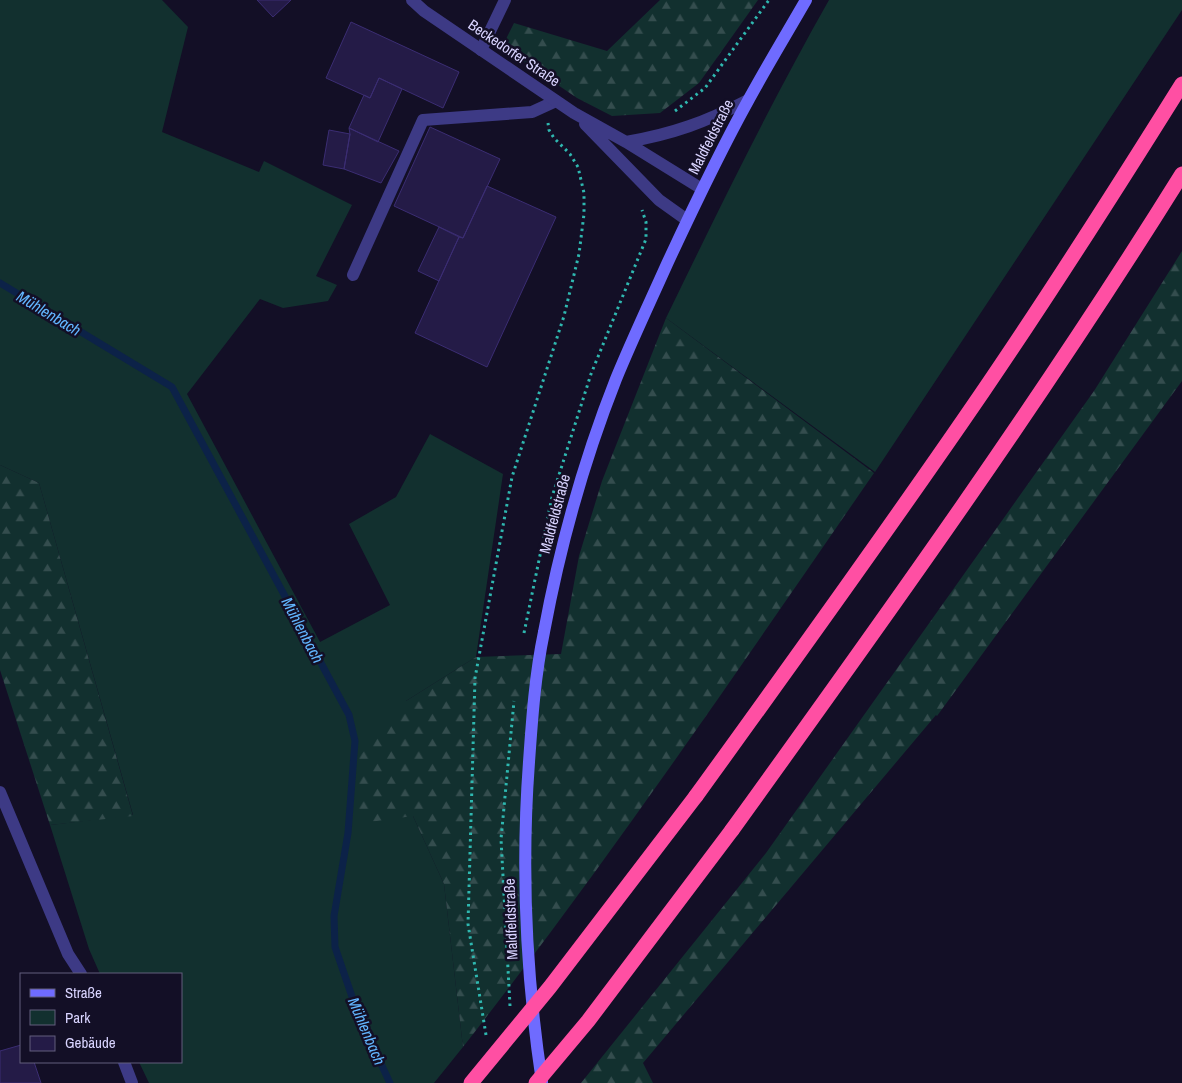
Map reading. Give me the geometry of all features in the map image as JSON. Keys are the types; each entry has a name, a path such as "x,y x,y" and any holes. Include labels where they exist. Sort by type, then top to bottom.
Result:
{"highway":[{"path":"472,1083 550,987 696,796 852,581 983,392 1182,84"},
{"path":"536,1083 588,1020 732,830 889,611 1043,390 1182,174"}],"main road":[{"name":"Maldfeldstraße","path":"542,1083 532,1002 526,929 525,857 527,788 532,709 543,633 562,545 587,462 623,363 687,220 748,100 806,0"}],"street":[{"name":"Beckedorfer Straße","path":"412,0 424,11 574,113 626,142 702,189"},
{"path":"481,50 505,0"},
{"path":"626,142 666,134 716,116 748,100"},
{"path":"353,275 423,120 532,112 556,101"},
{"name":"Beckedorfer Straße","path":"574,113 659,200 687,220"},
{"path":"0,792 68,954 80,973"},
{"path":"124,1063 132,1083"}],"path":[{"path":"666,134 664,122 667,116 705,88 769,0"},
{"path":"486,1036 468,924 475,678 512,477 564,316 579,254 584,214 584,193 578,166 549,130 548,122 556,101"}],"green space":[{"path":"0,0 162,0 188,27 162,132 259,172 264,161 352,205 316,276 337,285 328,301 283,308 260,299 187,394 320,642 390,605 349,524 396,497 430,434 503,474 476,657 406,701 413,816 444,884 463,1047 434,1083 149,1083 139,1063 182,1063 182,973 100,973 89,949 50,825 133,815 39,483 0,465"},
{"path":"660,0 758,0 699,83 660,113 612,116 577,98 502,47 514,23 607,51"},
{"path":"829,0 1182,0 1182,10 875,472 666,318 765,118"},
{"path":"1182,251 1182,381 937,716 643,1063 653,1083 581,1083 766,853 1094,391"},
{"path":"666,318 874,473 570,907 463,1047 444,884 413,816 355,824 358,758 406,701 476,657 561,654 579,556 602,481"},
{"path":"0,465 39,483 133,816 50,825 0,670"}],"building":[{"path":"257,0 291,0 273,17"},
{"path":"351,22 459,72 443,108 379,78 370,98 326,78"},
{"path":"379,78 402,89 378,142 349,128 364,95 370,98"},
{"path":"430,127 500,159 463,238 394,206"},
{"path":"349,128 399,151 381,183 344,169 350,134"},
{"path":"329,130 350,134 344,169 323,165"},
{"path":"487,186 556,217 487,367 415,333 459,237 463,238"},
{"path":"439,227 459,237 439,281 418,271"},
{"path":"20,1045 20,1063 34,1063 41,1083 0,1083 0,1051"}],"waterway":[{"name":"Mühlenbach","path":"0,283 172,387 349,715 355,741 348,833 334,916 335,947 359,1017 390,1083"}]}
